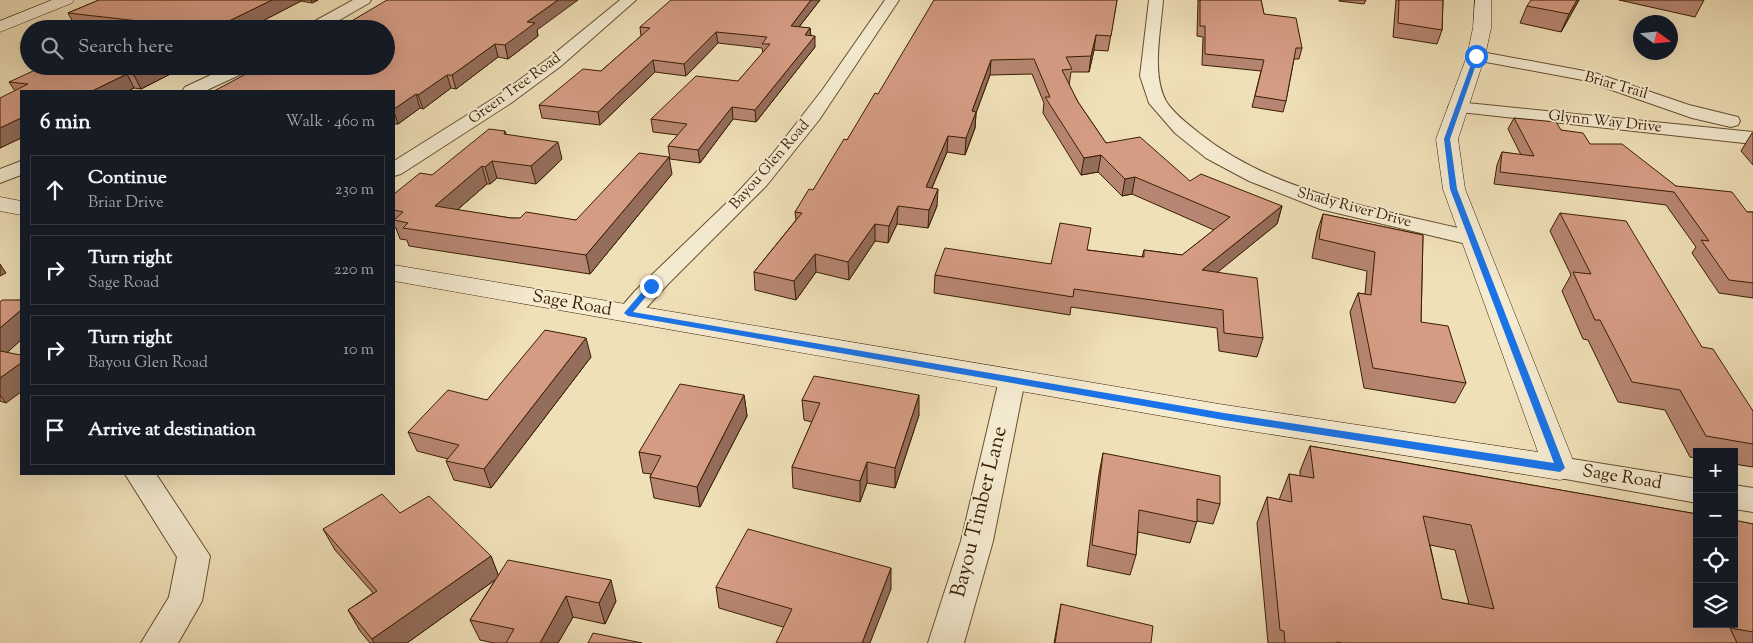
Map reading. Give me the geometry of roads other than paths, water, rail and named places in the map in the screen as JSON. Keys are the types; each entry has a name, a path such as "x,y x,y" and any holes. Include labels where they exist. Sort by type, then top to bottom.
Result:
{"street":[{"path":"0,17 42,0"},
{"path":"0,27 66,0"},
{"path":"328,20 364,0"},
{"name":"Green Tree Road","path":"395,169 505,99 555,62 629,0"},
{"name":"Bayou Glen Road","path":"628,313 651,286 705,237 759,182 795,140 824,102 892,0"},
{"name":"Shady River Drive","path":"1156,0 1149,76 1158,103 1182,129 1212,154 1256,177 1328,204 1471,238"},
{"path":"1483,0 1482,28 1476,56 1447,139 1454,189 1471,238 1560,468"},
{"name":"Briar Trail","path":"1476,56 1600,80 1706,117 1753,124"},
{"path":"193,90 225,75"},
{"name":"Glynn Way Drive","path":"1457,106 1753,138"},
{"path":"0,177 20,168"},
{"path":"0,204 20,208"},
{"name":"Sage Road","path":"395,273 1224,416 1693,490"},
{"name":"Bayou Timber Lane","path":"946,643 977,541 1012,380"},
{"path":"141,475 194,556 185,601 159,643"},
{"path":"1738,498 1753,500"}]}
